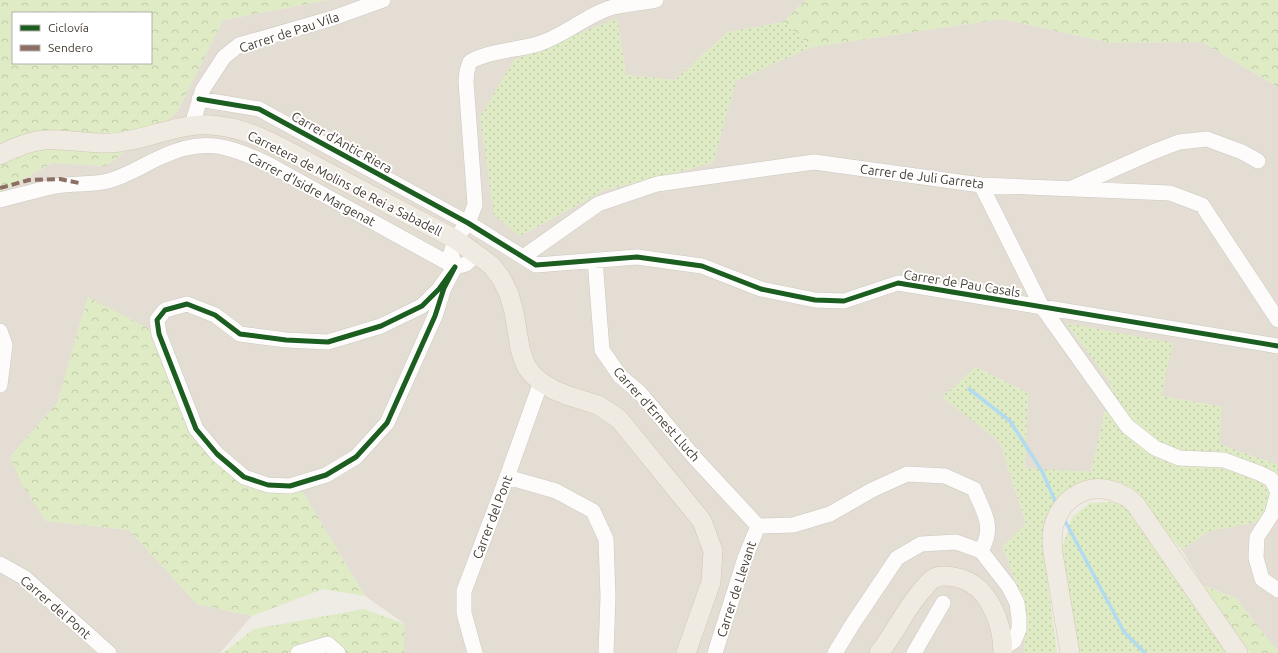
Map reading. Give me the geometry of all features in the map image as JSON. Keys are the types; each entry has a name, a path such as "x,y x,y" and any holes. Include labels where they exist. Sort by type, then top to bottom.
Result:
{"main road":[{"name":"Carretera de Molins de Rei a Sabadell","path":"0,155 24,145 42,140 110,143 192,125 227,127 256,136 273,144 455,239 482,258"},
{"path":"482,258 502,278 509,294 514,312 520,348 526,366 532,374 541,382 569,396 598,405 619,419 702,521 713,551 711,582 686,653"},
{"path":"1070,653 1053,553 1053,530 1062,508 1072,497 1085,490 1099,488 1111,490 1127,496 1136,505 1238,653"},
{"path":"879,653 914,598 933,578 946,576 962,578 982,592 998,619 1003,651"}],"street":[{"name":"Carrer de Pau Vila","path":"192,125 203,89 224,57 239,45 333,18 383,0"},
{"path":"492,238 482,258 466,264 455,266 439,289 422,306 382,326 328,342 286,340 240,334 215,315 187,304 165,310 157,320 160,334 196,428 217,454 244,478 268,485 290,486 326,475 356,458 387,423 435,316 444,288 455,266 451,252 455,239 468,223 475,205 466,82 470,62 478,57 522,49 540,43 608,9 656,0"},
{"name":"Carrer d'Antic Riera","path":"199,99 259,109 468,223"},
{"path":"1072,189 1153,152 1179,142 1207,139 1242,152 1258,161"},
{"name":"Carrer d'Isidre Margenat","path":"0,200 56,186 103,182 132,172 179,149 196,145 212,145 245,153 268,164 455,266"},
{"name":"Carrer de Juli Garreta","path":"523,257 598,204 657,184 814,162 981,184 1170,193 1202,205 1278,320"},
{"path":"981,184 1042,307 1127,426 1156,448 1179,458 1224,460 1271,479 1278,492 1272,514 1258,537 1256,558 1262,579 1278,590"},
{"name":"Carrer de Pau Casals","path":"468,223 536,265 637,257 702,266 761,289 815,300 844,300 898,283 1278,346"},
{"name":"Carrer d'Ernest Lluch","path":"594,260 602,350 620,376 640,393 694,457 758,526"},
{"path":"0,331 5,345 0,385"},
{"name":"Carrer del Pont","path":"475,653 464,613 464,591 541,382"},
{"path":"758,526 793,525 830,514 872,490 907,474 944,476 974,490 988,522 987,541 982,551"},
{"path":"507,477 556,491 593,511 606,538 608,597 606,653"},
{"name":"Carrer de Llevant","path":"715,653 745,558 758,526"},
{"path":"835,653 897,558 921,544 956,542 982,551 1009,587 1017,603 1019,629 1014,641 1003,651"},
{"name":"Carrer del Pont","path":"0,564 25,578 109,653"},
{"path":"914,653 943,602"},
{"path":"298,653 328,644 338,653"}],"shaded area":[{"path":"328,0 806,0 783,22 728,32 675,80 626,75 617,19 520,236 605,190 713,163 735,81 812,47 1002,19 1111,43 1202,42 1278,87 1278,465 1218,444 1222,407 1161,396 1066,323 1111,383 1091,472 1025,469 1028,393 976,367 943,397 1000,442 1026,524 1003,546 1027,617 1024,653 401,653 405,624 365,596 301,489 244,477 88,297 57,403 10,457 46,521 129,530 197,604 252,616 220,653 0,653 0,192 52,163 106,166 177,112 223,20"},
{"path":"1278,518 1278,649 1275,648 1236,598 1203,585 1182,550 1209,531"}],"green space":[{"path":"0,0 328,0 223,20 177,112 106,166 52,163 0,192"},
{"path":"806,0 1278,0 1278,87 1202,42 1111,43 1002,19 812,47 783,22"},
{"path":"617,18 626,75 675,80 728,32 783,22 812,47 736,81 713,163 605,190 520,236 494,215 480,117 514,60"},
{"path":"88,297 159,334 196,429 244,477 301,489 365,596 323,589 252,616 197,604 129,530 46,521 21,483 10,457 57,403"},
{"path":"1066,323 1173,343 1161,396 1222,407 1219,444 1278,465 1278,518 1209,531 1182,550 1121,482 1078,492 1042,538 1057,653 1024,653 1027,617 1003,546 1026,523 1000,442 942,397 976,367 1028,393 1025,468 1091,472 1111,383"},
{"path":"1090,503 1122,503 1146,530 1228,653 1076,653 1062,548 1072,517"},
{"path":"1203,585 1236,598 1275,648 1278,649 1278,653 1250,653"},
{"path":"364,609 405,624 404,653 223,653 254,629"}],"waterway":[{"path":"969,389 1010,421 1042,471 1055,501"},
{"path":"1064,519 1124,632 1145,653"}],"marked path":[{"path":"0,188 29,180 60,179 79,183"}],"cycle path":[{"path":"199,99 259,109 468,223 536,265 637,257 702,266 761,289 815,300 844,301 898,283 1278,346"},
{"path":"455,267 444,288 435,316 387,423 356,457 326,475 290,486 268,485 244,477 217,454 196,429 159,334 157,320 165,310 187,304 215,315 240,334 286,340 328,342 381,326 422,306 439,289 455,267"}]}
